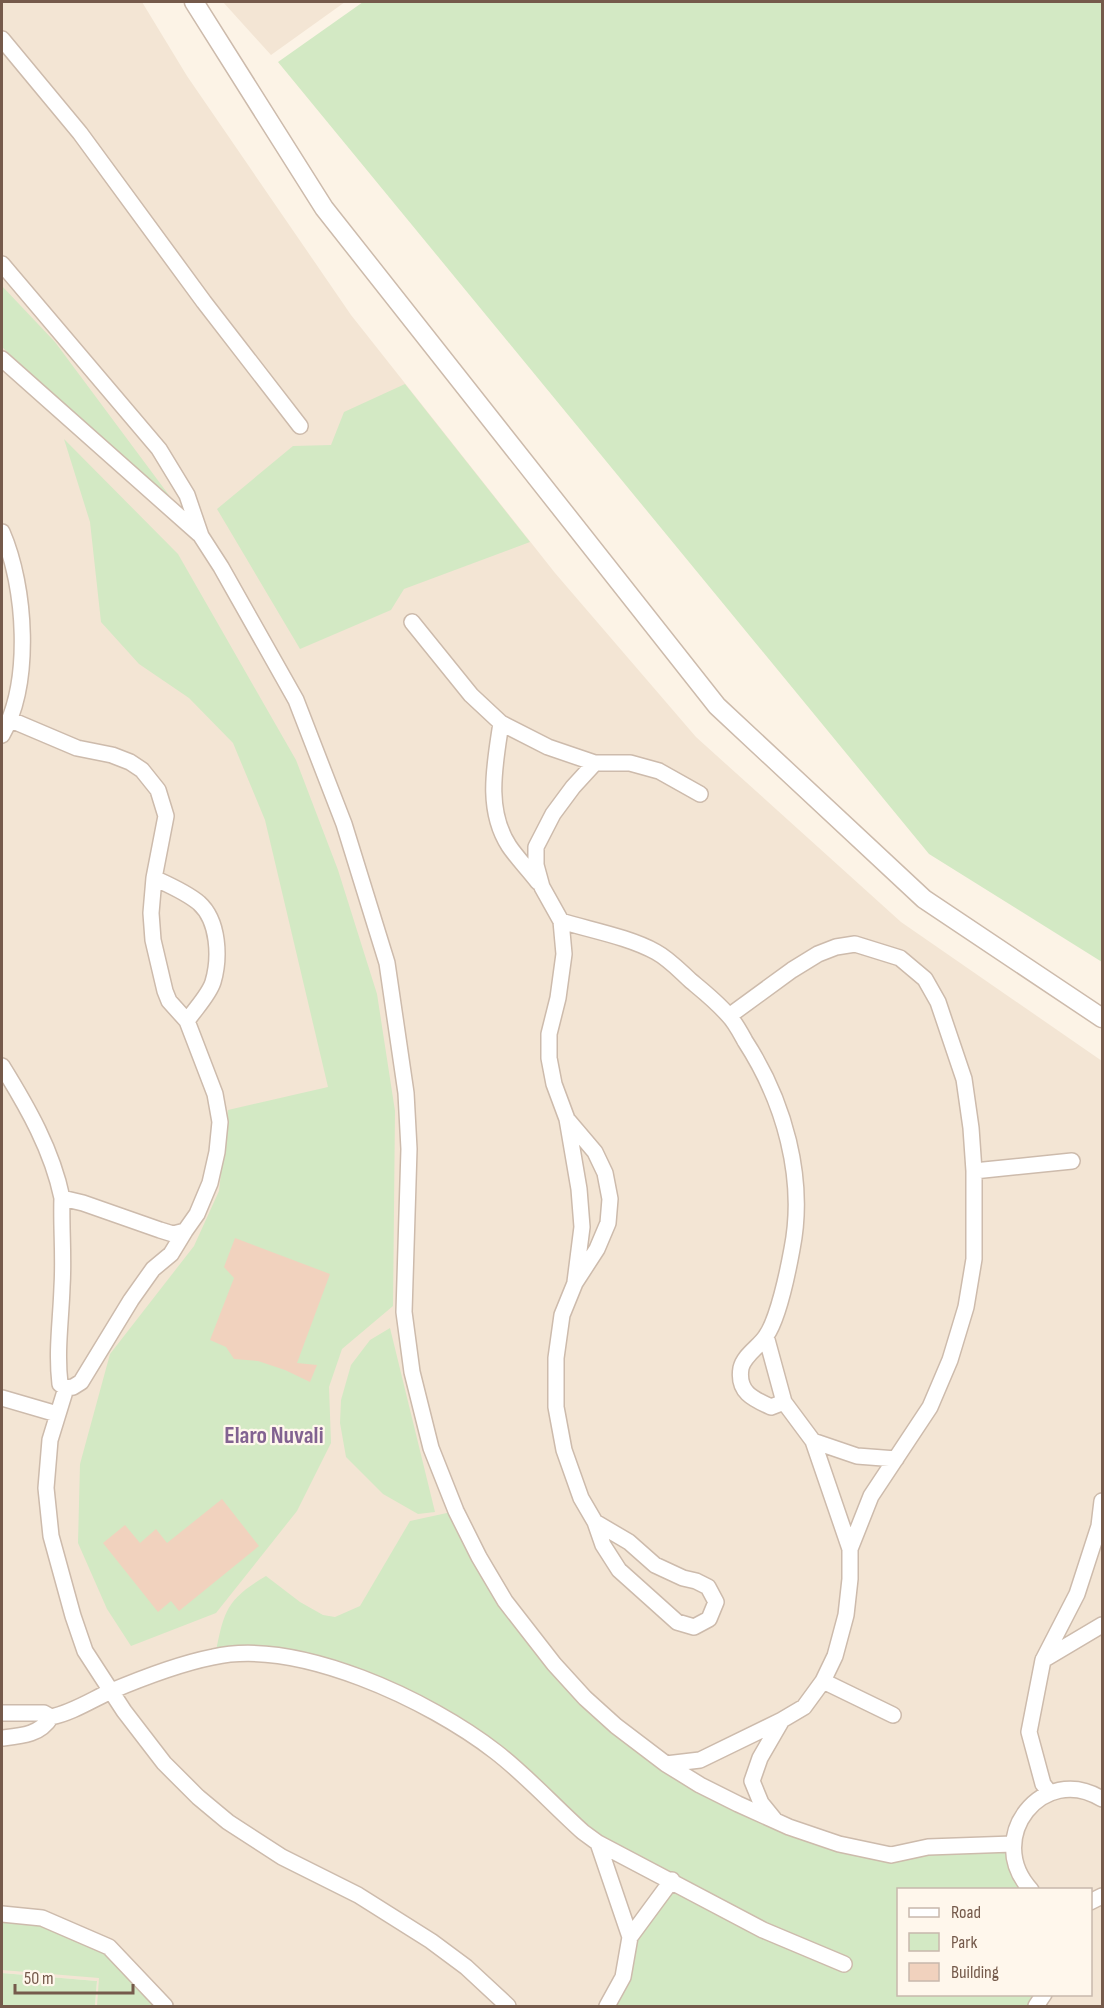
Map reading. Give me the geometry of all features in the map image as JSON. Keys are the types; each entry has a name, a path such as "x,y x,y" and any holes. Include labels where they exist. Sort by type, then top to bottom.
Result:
{"street":[{"path":"194,2 324,208 717,706 924,899 1102,1018"},
{"path":"2,39 80,133 204,302 300,426"},
{"path":"2,264 159,449 187,495 201,536 296,700 344,824 387,963 407,1104 409,1149 404,1312 412,1372 431,1448 456,1511 474,1548 505,1600 554,1664 585,1698 616,1726 666,1764 700,1785 776,1821 839,1844 891,1855 928,1847 1013,1844"},
{"path":"2,359 201,536"},
{"path":"2,532 17,587 23,634 18,696 11,720 2,735"},
{"path":"412,622 471,695 501,723 548,747 595,763 630,763 658,771 700,794"},
{"path":"11,720 77,748 112,755 130,762 142,770 158,790 165,816 154,878 151,913 153,940 169,1001 187,1021 215,1094 220,1122 217,1152 210,1183 196,1214 171,1254 153,1269 131,1300 81,1382 66,1388 50,1440 46,1488 51,1536 85,1651 164,1763 198,1797 228,1822 282,1857 358,1895 431,1941 466,1967 508,2007"},
{"path":"501,723 495,765 494,803 499,825 509,845 542,887 561,921 564,954 558,998 549,1034 549,1058 554,1084 567,1119 579,1189 582,1227 575,1283"},
{"path":"542,887 536,865 536,847 553,814 595,763"},
{"path":"154,878 201,905 216,938 216,960 212,984 187,1021"},
{"path":"561,921 636,943 656,952 680,971 729,1016 753,1052 772,1090 789,1138 796,1196 792,1247 780,1300 766,1336 750,1352 741,1367 741,1383 749,1396 771,1407 784,1402"},
{"path":"729,1016 818,954 836,947 855,945 872,948 900,958 925,979 938,1002 964,1079 974,1171 974,1259 966,1307 950,1360 930,1407 871,1496 850,1549"},
{"path":"2,1066 37,1126 57,1172 63,1198 61,1236 63,1263 57,1363 60,1384 66,1388"},
{"path":"567,1119 596,1152 605,1173 610,1199 608,1223 597,1249 575,1283 562,1315 557,1347 556,1407 564,1450 581,1498 595,1522 603,1545 619,1570 677,1622 694,1627 710,1619 716,1602 708,1587 655,1565 628,1542 595,1522"},
{"path":"974,1171 1072,1161"},
{"path":"63,1198 173,1234 185,1231"},
{"path":"666,1764 700,1760 804,1707 822,1681 835,1656 846,1615 850,1579 850,1549 813,1441 784,1402 766,1336"},
{"path":"2,1398 57,1414"},
{"path":"813,1441 857,1456 896,1459"},
{"path":"1050,1793 1042,1784 1029,1732 1043,1660 1077,1594 1101,1528 1102,1500"},
{"path":"1043,1660 1102,1625"},
{"path":"2,1713 44,1713 51,1717 62,1715 112,1691 176,1667 215,1656 252,1654 290,1657 314,1663 426,1706 496,1752 598,1843 763,1929 844,1964"},
{"path":"822,1681 893,1714"},
{"path":"2,1738 35,1732 45,1726 51,1717"},
{"path":"776,1821 761,1803 752,1781 760,1758 782,1720"},
{"path":"1029,1888 1022,1880 1014,1863 1013,1844 1020,1819 1033,1804 1050,1793 1066,1790 1101,1796"},
{"path":"598,1843 630,1936"},
{"path":"607,2007 622,1977 630,1936 672,1880"},
{"path":"2,1914 42,1918 109,1947 165,2007"}],"shaded area":[{"name":"Elaro Nuvali","path":"2,2 142,2 187,76 351,315 555,573 696,737 901,922 1102,1061 1102,2006 95,2006 97,1981 2,1973"},
{"path":"223,2 345,2 271,55"}],"green space":[{"path":"363,2 1102,2 1102,962 929,854 278,62"},
{"path":"2,286 55,342 177,506 2,347"},
{"path":"405,384 530,542 404,589 391,610 300,649 217,509 293,446 331,445 344,412"},
{"path":"64,439 178,554 296,760 338,870 377,994 395,1111 393,1306 342,1349 329,1387 331,1443 297,1511 216,1613 131,1646 107,1609 78,1543 80,1464 110,1354 194,1246 219,1191 228,1110 328,1087 265,820 233,743 189,698 139,664 101,622 90,522"},
{"path":"390,1328 435,1512 418,1514 383,1494 346,1457 340,1423 341,1400 351,1365 370,1340"},
{"path":"456,1511 505,1601 616,1726 738,1804 891,1855 1013,1844 1031,1888 897,1888 897,1996 1043,1996 1036,2006 607,2006 630,1937 672,1881 598,1843 522,1777 426,1706 314,1663 215,1656 228,1608 242,1592 266,1576 300,1602 323,1615 335,1617 360,1606 410,1521"},
{"path":"2,1917 36,1920 103,1950 157,2006 97,2006 99,1978 2,1970"},
{"path":"2,1973 97,1981 95,2006 2,2006"}],"building":[{"path":"235,1238 330,1274 297,1363 317,1365 310,1382 258,1361 234,1359 226,1347 210,1340 234,1278 224,1267"},
{"path":"222,1499 259,1546 179,1611 171,1601 158,1612 103,1543 125,1525 140,1543 156,1529 167,1543"}],"district":[{"name":"Elaro Nuvali","path":"274,1435"}]}
